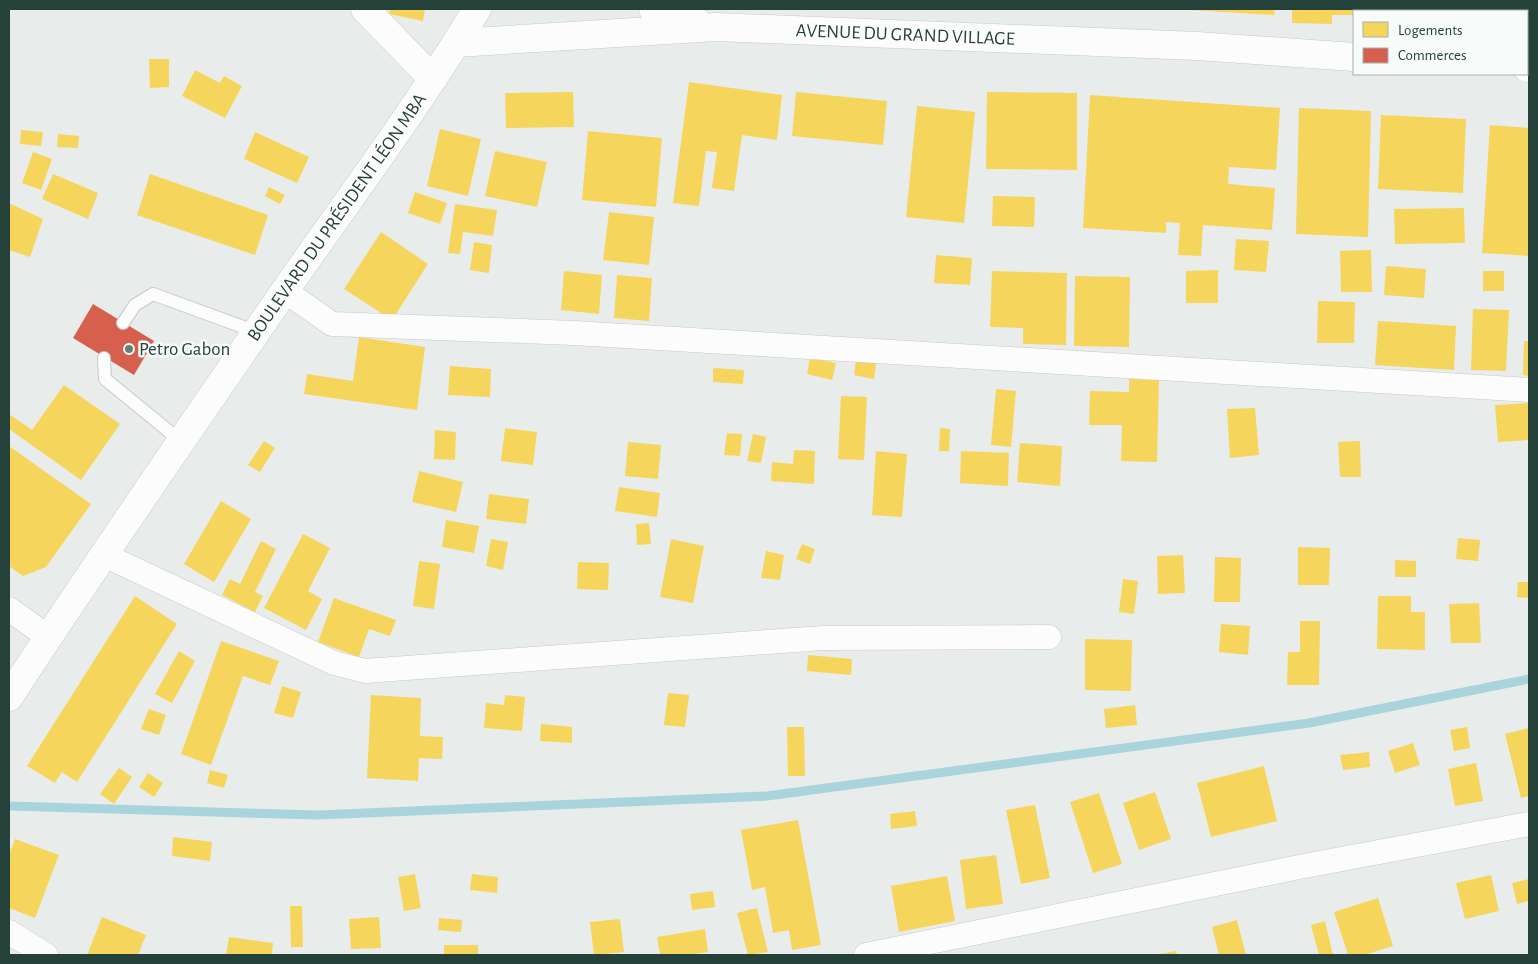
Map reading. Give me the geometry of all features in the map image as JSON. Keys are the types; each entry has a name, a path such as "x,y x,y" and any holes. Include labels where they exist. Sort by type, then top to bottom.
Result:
{"street":[{"path":"365,9 433,79"},
{"name":"BOULEVARD DU PRÉSIDENT LÉON MBA","path":"9,697 285,291 433,79 477,9"},
{"path":"653,9 716,27"},
{"name":"AVENUE DU GRAND VILLAGE","path":"456,43 716,27 1197,46 1353,57"},
{"path":"285,291 332,324 584,334 1529,390"},
{"path":"104,555 334,663 365,672 823,638 1049,637"},
{"path":"9,609 48,638"},
{"path":"866,955 1289,869 1529,824"},
{"path":"9,932 46,955"}],"lane":[{"path":"123,323 135,305 153,294 257,332"},
{"path":"104,358 105,380 182,442"}],"building: Logements":[{"path":"390,9 425,9 423,21 389,14"},
{"path":"1191,9 1275,9 1274,15"},
{"path":"1292,9 1433,9 1353,10 1353,15 1332,15 1332,24 1292,23"},
{"path":"1443,9 1477,9 1477,10"},
{"path":"149,59 169,59 169,87 150,88"},
{"path":"195,70 220,83 224,76 242,86 225,118 182,96"},
{"path":"689,82 782,95 777,140 742,135 734,191 712,188 717,152 706,151 699,206 673,203"},
{"path":"573,92 574,127 506,128 505,93"},
{"path":"796,92 887,101 883,145 792,136"},
{"path":"987,92 1077,93 1077,170 986,169"},
{"path":"1090,95 1280,108 1276,170 1229,167 1228,184 1275,188 1272,230 1203,225 1201,256 1178,255 1180,223 1166,222 1166,233 1083,228"},
{"path":"917,106 975,112 964,223 906,217"},
{"path":"1299,108 1371,111 1368,237 1296,234"},
{"path":"1381,115 1466,119 1463,193 1378,189"},
{"path":"1490,125 1529,128 1529,256 1482,253"},
{"path":"440,129 481,139 468,196 427,186"},
{"path":"21,130 43,132 41,146 20,144"},
{"path":"588,131 662,138 656,207 582,200"},
{"path":"255,132 309,157 297,183 244,159"},
{"path":"58,134 79,136 78,148 57,147"},
{"path":"495,151 547,162 537,207 485,196"},
{"path":"33,152 52,159 41,190 22,183"},
{"path":"53,174 98,193 88,219 42,199"},
{"path":"150,174 268,215 255,255 137,215"},
{"path":"269,187 285,195 280,204 265,196"},
{"path":"415,192 447,203 440,224 408,213"},
{"path":"993,196 1035,197 1034,227 992,226"},
{"path":"9,203 43,219 30,257 9,250"},
{"path":"455,204 497,210 493,236 463,232 460,254 448,253"},
{"path":"1464,208 1465,243 1395,244 1394,209"},
{"path":"609,212 654,217 649,265 603,260"},
{"path":"381,232 428,264 392,320 344,289"},
{"path":"1236,239 1269,241 1266,272 1234,270"},
{"path":"474,242 492,245 489,273 470,270"},
{"path":"1371,250 1372,292 1341,292 1340,251"},
{"path":"936,255 972,258 970,285 934,283"},
{"path":"1386,266 1426,269 1424,298 1384,295"},
{"path":"1218,270 1218,303 1186,303 1186,271"},
{"path":"564,271 602,275 599,314 561,310"},
{"path":"992,271 1067,273 1066,345 1023,344 1023,328 990,327"},
{"path":"1483,271 1504,271 1504,291 1483,291"},
{"path":"617,275 652,278 649,321 614,318"},
{"path":"1075,276 1130,277 1129,347 1074,346"},
{"path":"1318,301 1355,302 1354,343 1317,343"},
{"path":"1473,309 1509,310 1506,371 1471,370"},
{"path":"1378,321 1456,326 1454,370 1375,365"},
{"path":"359,337 425,347 417,410 304,394 307,374 353,381"},
{"path":"1524,341 1529,341 1529,376 1523,375"},
{"path":"810,358 836,363 832,380 807,374"},
{"path":"856,360 876,363 874,379 854,375"},
{"path":"450,366 491,369 490,397 448,395"},
{"path":"713,368 744,370 743,384 713,382"},
{"path":"1129,379 1159,380 1157,462 1121,461 1122,425 1089,425 1090,391 1129,392"},
{"path":"64,385 120,424 81,480 9,429 9,414 32,430"},
{"path":"996,389 1016,391 1011,447 991,445"},
{"path":"841,396 867,397 864,460 838,459"},
{"path":"1529,403 1529,440 1498,442 1495,405"},
{"path":"1255,408 1259,455 1230,458 1227,409"},
{"path":"505,428 537,432 533,465 501,461"},
{"path":"940,428 950,429 949,451 939,451"},
{"path":"435,430 456,432 455,460 434,459"},
{"path":"727,433 742,434 740,456 724,455"},
{"path":"753,434 766,437 761,463 747,461"},
{"path":"264,441 275,448 260,472 248,465"},
{"path":"1360,441 1361,477 1340,477 1338,442"},
{"path":"628,442 661,445 658,479 625,476"},
{"path":"1020,443 1062,446 1060,486 1017,482"},
{"path":"9,446 91,504 46,567 23,576 9,566"},
{"path":"794,450 815,451 814,484 771,481 772,462 793,464"},
{"path":"876,451 907,454 902,517 872,515"},
{"path":"961,451 1009,453 1008,486 960,483"},
{"path":"419,471 463,482 456,512 412,502"},
{"path":"619,487 660,493 657,517 615,511"},
{"path":"489,494 529,499 526,524 486,519"},
{"path":"221,501 251,519 214,582 184,564"},
{"path":"446,520 479,526 474,553 442,547"},
{"path":"649,523 651,544 637,545 636,524"},
{"path":"303,534 330,548 308,591 322,599 306,630 264,608"},
{"path":"1458,538 1480,540 1478,561 1456,559"},
{"path":"491,539 508,542 503,570 486,566"},
{"path":"671,539 704,546 693,603 660,597"},
{"path":"261,541 276,549 255,592 263,596 255,612 222,595 230,579 240,584"},
{"path":"802,544 815,549 810,564 796,559"},
{"path":"1298,547 1330,548 1329,585 1298,585"},
{"path":"766,551 784,555 780,580 761,578"},
{"path":"1183,555 1185,593 1158,594 1157,556"},
{"path":"1215,557 1241,558 1240,602 1214,602"},
{"path":"1395,560 1416,561 1416,577 1395,577"},
{"path":"419,561 440,564 434,609 413,606"},
{"path":"578,562 609,563 608,590 577,589"},
{"path":"1123,579 1138,581 1134,614 1119,612"},
{"path":"1518,582 1529,582 1529,598 1517,597"},
{"path":"135,596 177,624 77,782 62,772 55,783 27,766"},
{"path":"1378,596 1411,596 1411,612 1425,612 1425,650 1377,649"},
{"path":"334,598 396,620 390,636 369,629 359,657 318,642"},
{"path":"1479,603 1481,643 1451,643 1449,604"},
{"path":"1300,621 1320,621 1319,685 1287,685 1288,652 1300,652"},
{"path":"1221,624 1250,626 1248,655 1219,652"},
{"path":"1085,639 1132,640 1131,691 1085,690"},
{"path":"221,641 279,661 270,685 243,676 211,765 181,754"},
{"path":"179,651 195,661 172,703 155,694"},
{"path":"808,655 852,659 851,675 807,671"},
{"path":"282,686 301,692 293,718 274,713"},
{"path":"668,693 689,695 685,727 664,725"},
{"path":"371,695 421,698 420,736 443,737 442,759 419,758 418,781 367,778"},
{"path":"505,695 525,697 522,731 484,728 486,703 504,705"},
{"path":"1135,705 1137,725 1106,728 1104,709"},
{"path":"149,709 166,715 159,735 141,729"},
{"path":"541,724 572,727 572,743 540,741"},
{"path":"787,727 804,727 805,776 788,776"},
{"path":"1467,727 1470,748 1454,751 1450,730"},
{"path":"1529,728 1529,796 1521,798 1505,734"},
{"path":"1413,743 1420,765 1395,773 1388,751"},
{"path":"1369,752 1370,767 1343,770 1340,755"},
{"path":"1476,763 1483,801 1455,806 1448,769"},
{"path":"1264,766 1277,821 1211,837 1197,783"},
{"path":"119,768 132,777 114,804 100,794"},
{"path":"210,770 228,775 224,788 207,783"},
{"path":"148,773 163,783 154,797 139,787"},
{"path":"1155,792 1171,839 1139,850 1123,803"},
{"path":"1099,793 1122,864 1093,873 1070,802"},
{"path":"1035,805 1050,878 1021,884 1006,810"},
{"path":"915,811 917,826 891,829 890,814"},
{"path":"798,820 821,945 792,950 789,930 773,933 765,887 752,890 741,830"},
{"path":"173,837 212,842 210,861 172,856"},
{"path":"15,839 59,855 35,918 9,908 9,855"},
{"path":"996,855 1003,904 966,909 960,860"},
{"path":"415,874 421,908 404,911 398,877"},
{"path":"472,874 498,877 497,893 470,890"},
{"path":"1491,875 1499,911 1465,919 1456,883"},
{"path":"947,876 955,921 899,932 891,886"},
{"path":"1529,879 1529,901 1517,904 1512,883"},
{"path":"713,891 715,907 692,910 690,894"},
{"path":"1378,898 1393,946 1364,955 1348,955 1334,912"},
{"path":"290,906 302,906 303,947 291,947"},
{"path":"757,908 768,952 748,955 737,913"},
{"path":"102,917 146,935 138,955 87,955"},
{"path":"379,917 381,948 351,949 349,919"},
{"path":"439,918 462,920 461,932 438,930"},
{"path":"620,919 624,952 594,955 590,922"},
{"path":"1237,920 1246,955 1219,955 1212,927"},
{"path":"1325,921 1333,955 1319,955 1311,925"},
{"path":"705,929 708,952 688,955 660,955 657,937"},
{"path":"229,937 273,943 272,955 226,955"},
{"path":"444,945 478,945 478,955 444,955"},
{"path":"1176,951 1177,955 1160,955 1160,954"}],"building: Commerces":[{"path":"93,304 154,341 134,375 73,338"}],"waterway":[{"path":"9,806 318,815 767,796 1309,723 1529,679"}],"place":[{"name":"Petro Gabon","path":"129,349"}]}
